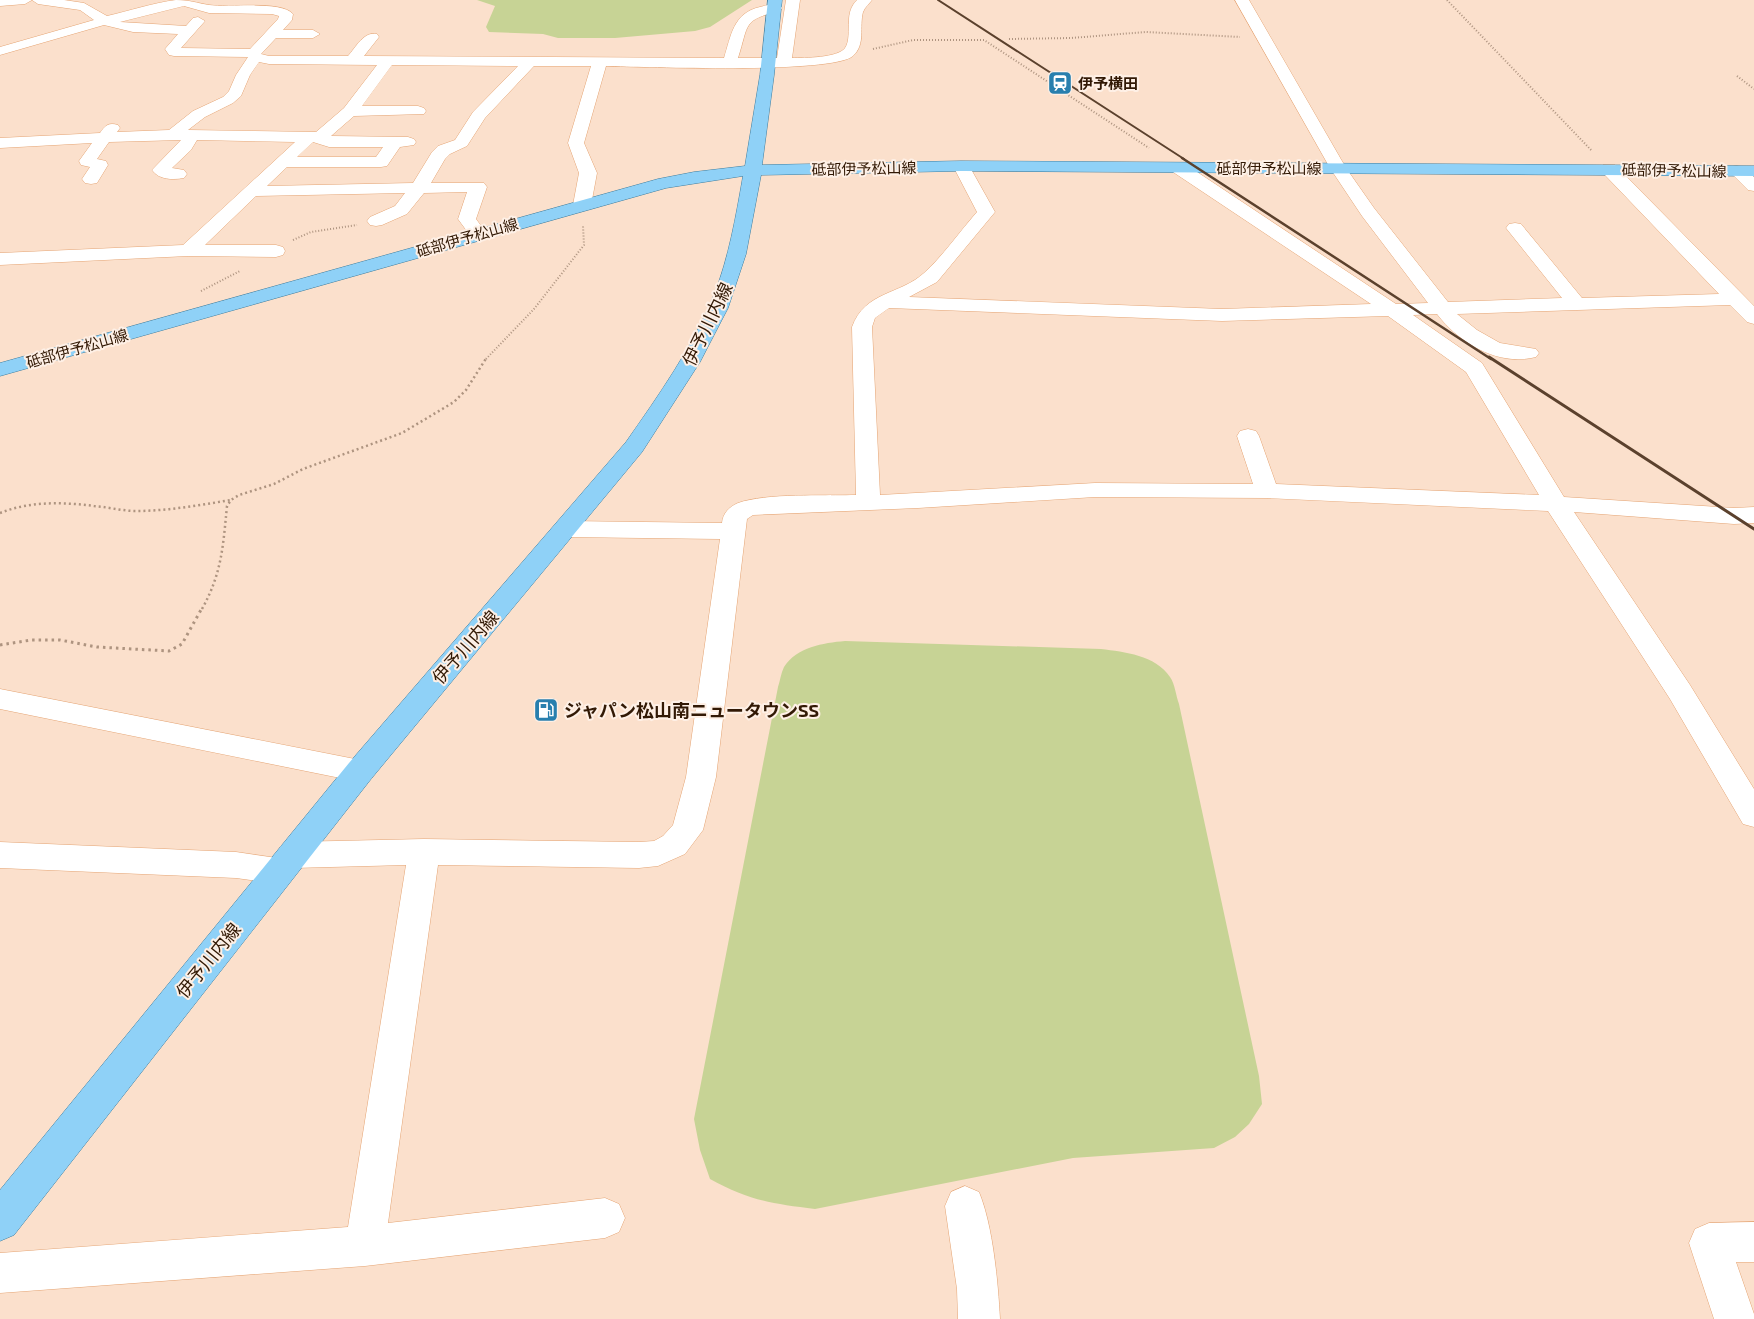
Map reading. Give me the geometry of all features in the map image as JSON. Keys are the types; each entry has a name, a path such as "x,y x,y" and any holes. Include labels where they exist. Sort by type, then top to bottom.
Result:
{"main road":[{"name":"伊予川内線","path":"0,1221 360,771 634,447 671,393 700,344 718,308 728,282 744,225 777,62 775,4"},
{"name":"砥部伊予松山線","path":"0,370 664,183 754,170 961,166 1746,171"}],"street":[{"path":"2,7 25,0"},
{"path":"38,0 84,7 105,21 133,28 189,30"},
{"path":"777,62 793,0"},
{"path":"209,9 175,44 172,49 174,52 254,55 280,61 777,62 818,60 847,54 854,46 856,14 865,0"},
{"path":"1242,0 1338,168 1368,212 1450,318 1491,347 1507,352 1529,353"},
{"path":"0,51 105,21 185,1 209,9 273,10 286,14 284,20 254,55 236,93 228,100 199,114 173,135"},
{"path":"730,62 739,25 754,12 775,4"},
{"path":"271,34 313,34"},
{"path":"352,61 372,37"},
{"path":"376,221 401,210 420,188 438,156 444,150 461,143 479,115 535,61 551,53 551,46"},
{"path":"188,250 282,162 350,111 388,60"},
{"path":"582,205 588,173 576,142 600,62"},
{"path":"350,111 418,111"},
{"path":"90,179 100,165 87,161 112,127 140,126"},
{"path":"0,143 173,135 200,138 314,137 328,142 402,142 381,162 282,162"},
{"path":"178,174 164,173 160,170 200,138"},
{"path":"868,502 862,327 866,316 886,302 930,278 986,212 961,166"},
{"path":"1179,168 1391,309 1474,368 1556,504 1680,692 1754,815"},
{"path":"1609,169 1742,302 1754,318"},
{"path":"1746,171 1754,186"},
{"path":"252,191 478,187 468,219 478,234"},
{"path":"1515,228 1576,304"},
{"path":"0,259 188,250 276,250"},
{"path":"886,302 1222,315 1443,307 1742,302"},
{"path":"1248,436 1267,491"},
{"path":"0,855 236,865 424,852 639,855 658,853 674,845 687,830 701,778 735,516 744,509 759,506 1095,490 1267,491 1556,504 1734,516 1754,515"},
{"path":"566,529 733,530"},
{"path":"0,699 360,771"},
{"path":"365,1246 424,852"},
{"path":"965,1206 978,1289 979,1319"},
{"path":"0,1273 365,1246 605,1218"},
{"path":"1735,1319 1709,1243 1754,1242"}],"path":[{"path":"1447,0 1609,169"},
{"path":"1009,39 1071,38 1146,32 1263,37"},
{"path":"847,54 913,40 984,40 1179,168"},
{"path":"1736,76 1754,89"},
{"path":"0,645 31,640 60,640 97,648 169,650 182,644 213,589 222,563 227,506 231,500 239,495 274,484 303,469 402,433 454,402 466,390 486,358 534,309 584,245 582,205"},
{"path":"197,292 214,285 297,237 311,232 376,221"},
{"path":"0,513 24,506 67,504 120,510 148,510 231,500"}],"shaded area":[{"path":"477,0 752,0 710,27 695,31 615,38 558,38 543,34 489,32 486,27 495,6"},
{"path":"845,641 1101,649 1129,653 1148,659 1164,670 1170,677 1179,704 1259,1076 1262,1104 1249,1124 1235,1137 1214,1148 1073,1158 815,1209 761,1200 736,1192 710,1179 700,1150 694,1119 778,687 784,667 796,655 811,647"}],"railway":[{"path":"938,0 1184,159"},
{"path":"1182,158 1491,359"},
{"path":"1489,357 1754,529"}],"place":[{"name":"伊予横田","path":"1060,83"},
{"name":"ジャパン松山南ニュータウンSS","path":"546,710"}]}
